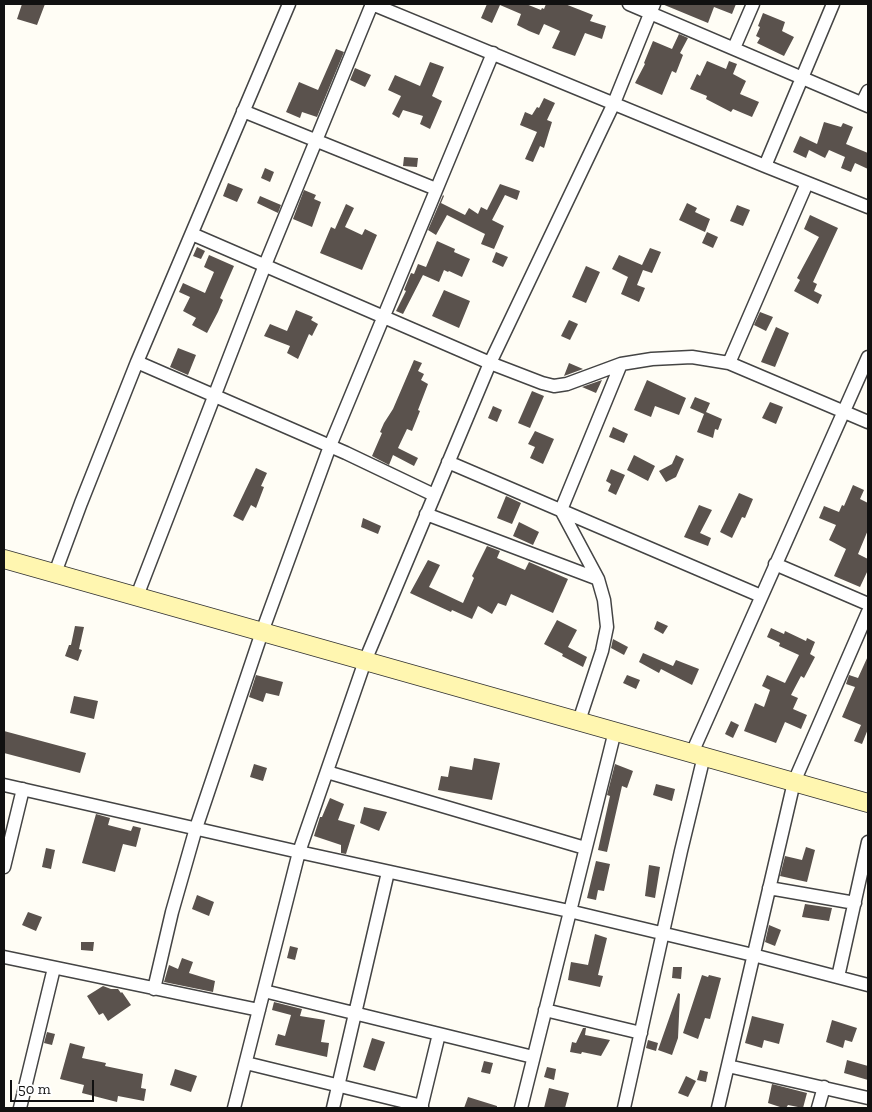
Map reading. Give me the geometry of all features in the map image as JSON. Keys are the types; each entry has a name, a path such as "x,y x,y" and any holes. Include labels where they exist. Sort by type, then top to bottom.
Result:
{"main road":[{"path":"4,558 868,803"}],"street":[{"path":"55,573 137,362 289,4"},
{"path":"136,596 265,265 372,4 868,207"},
{"path":"629,4 653,8 734,48 865,104 868,91"},
{"path":"734,48 753,4"},
{"path":"765,166 833,4"},
{"path":"234,1108 299,852 365,661 490,363 614,103 653,8"},
{"path":"154,989 172,912 196,828 262,632 330,446 382,316 493,53"},
{"path":"244,111 436,189"},
{"path":"729,363 807,183"},
{"path":"192,234 490,363 542,383 554,386 567,384 621,364 652,359 692,357 729,363 868,422"},
{"path":"624,1108 663,933 698,754 761,596 868,357"},
{"path":"137,362 330,446 434,495"},
{"path":"561,510 621,364"},
{"path":"448,462 761,596"},
{"path":"561,510 598,579 604,600 607,627 602,651 579,721"},
{"path":"426,514 598,579"},
{"path":"775,564 868,604"},
{"path":"718,1108 794,782 868,612"},
{"path":"521,1108 615,731"},
{"path":"327,772 585,848"},
{"path":"4,785 569,911 868,985"},
{"path":"4,867 23,789"},
{"path":"838,977 868,842"},
{"path":"332,1108 388,872"},
{"path":"769,888 855,903"},
{"path":"4,957 259,1010"},
{"path":"20,1108 54,968"},
{"path":"264,991 533,1057"},
{"path":"545,1010 641,1033"},
{"path":"246,1063 421,1107 438,1034"},
{"path":"728,1066 868,1098"},
{"path":"818,1108 824,1087"}],"building":[{"path":"22,4 45,4 37,25 17,19"},
{"path":"487,4 526,4 541,10 542,8 544,9 546,4 565,4 593,15 590,21 606,26 602,39 585,33 575,56 552,48 560,31 544,24 539,35 529,31 517,25 521,14 500,5 492,23 481,18"},
{"path":"662,4 736,4 732,14 714,7 708,23"},
{"path":"763,13 785,22 782,31 794,37 784,56 757,43 760,38 756,36 760,27 758,26"},
{"path":"679,34 688,38 680,53 683,55 676,73 672,71 662,95 635,83 645,64 653,41 672,49"},
{"path":"336,49 344,52 317,117 302,112 300,118 286,112 299,82 318,90"},
{"path":"707,61 726,69 729,61 737,64 733,74 746,81 740,94 759,102 752,117 733,109 731,112 706,99 707,96 690,89 697,74 700,76"},
{"path":"430,62 444,67 432,96 442,101 430,129 420,124 423,116 403,110 399,118 392,114 401,96 388,90 395,75 420,86"},
{"path":"355,68 371,75 365,87 350,80"},
{"path":"544,98 555,103 547,120 552,122 544,148 540,146 533,162 525,159 537,132 520,125 525,112 532,115 537,107 539,108"},
{"path":"824,122 841,127 843,123 853,127 846,144 868,153 868,169 855,163 851,172 841,168 845,157 829,150 825,158 809,150 806,158 793,152 800,136 817,144"},
{"path":"404,157 418,158 417,167 403,166"},
{"path":"265,168 274,172 270,182 261,178"},
{"path":"228,183 243,189 237,202 223,196"},
{"path":"500,184 520,191 517,200 505,195 492,220 504,226 494,249 481,244 485,234 447,215 436,235 428,230 443,195 441,203 465,215 469,208 478,214 481,207 487,210"},
{"path":"304,190 316,195 314,199 321,202 312,227 293,219"},
{"path":"260,196 281,205 278,213 257,203"},
{"path":"687,203 697,208 695,212 710,219 705,232 679,220"},
{"path":"346,204 354,208 345,227 362,235 365,229 377,235 362,270 320,253 331,227 335,229"},
{"path":"737,205 750,210 743,226 730,221"},
{"path":"810,215 838,228 813,282 817,284 814,291 822,295 818,304 794,291 800,280 797,278 819,237 804,229"},
{"path":"707,232 718,237 713,248 702,243"},
{"path":"437,241 455,249 454,252 470,259 462,277 444,270 439,282 423,275 403,314 396,311 406,291 404,290 411,273 414,274 418,264 426,267"},
{"path":"197,247 205,251 201,259 193,256"},
{"path":"650,248 661,252 652,273 643,270 637,285 645,288 639,302 621,294 628,277 612,269 619,255 642,265"},
{"path":"496,252 508,257 503,267 492,262"},
{"path":"209,255 234,266 220,298 223,300 207,333 192,325 196,318 183,311 190,297 179,292 183,283 205,293 214,272 204,267"},
{"path":"586,266 600,272 586,303 572,297"},
{"path":"444,290 470,301 459,328 432,316"},
{"path":"296,310 313,317 311,320 318,324 312,336 309,334 298,359 287,353 290,346 264,336 270,324 287,331"},
{"path":"760,312 773,317 766,331 754,325"},
{"path":"569,320 578,324 570,340 561,336"},
{"path":"776,327 789,333 775,367 761,362"},
{"path":"178,348 196,355 188,375 170,367"},
{"path":"414,360 422,363 418,371 424,374 421,380 428,384 412,431 407,429 398,448 418,458 414,466 393,455 389,465 372,456 382,433 380,432 393,409"},
{"path":"569,363 583,369 564,376"},
{"path":"602,380 596,393 582,387"},
{"path":"647,380 686,398 679,415 655,406 651,417 634,410"},
{"path":"532,391 544,396 530,428 518,423"},
{"path":"695,397 710,403 706,412 722,419 718,430 715,429 713,438 697,432 704,414 690,408"},
{"path":"770,402 783,407 776,424 762,418"},
{"path":"493,406 502,410 497,422 488,418"},
{"path":"613,427 628,434 624,443 609,437"},
{"path":"535,431 554,439 543,464 530,458 535,447 528,444"},
{"path":"634,455 655,466 648,481 627,470"},
{"path":"676,455 684,459 676,477 666,482 659,471 672,464"},
{"path":"256,468 267,473 261,486 264,487 256,508 251,505 243,521 233,516"},
{"path":"611,469 625,475 616,495 608,491 611,484 606,481"},
{"path":"853,485 864,490 860,499 868,503 868,530 858,554 868,559 868,570 860,587 834,576 846,549 829,540 836,525 819,518 824,506 839,512 842,505 844,506"},
{"path":"739,493 753,499 745,518 742,517 732,538 720,532"},
{"path":"506,496 521,503 512,524 497,518"},
{"path":"699,505 712,510 700,533 711,538 708,546 684,537"},
{"path":"363,518 381,526 378,534 361,527"},
{"path":"519,522 539,532 533,545 513,536"},
{"path":"487,546 500,551 497,558 525,570 529,562 568,579 553,613 511,594 506,606 498,603 492,614 478,606 472,619 452,610 451,612 410,593 428,560 440,565 429,587 463,603 474,578 472,576"},
{"path":"557,620 577,630 568,647 587,657 583,667 544,644"},
{"path":"657,621 668,626 663,634 654,629"},
{"path":"75,626 84,627 79,649 82,650 78,661 65,656 69,645 71,645"},
{"path":"771,628 784,634 785,631 806,641 807,638 815,642 810,654 815,657 804,678 801,676 791,695 798,698 793,709 807,715 801,729 785,722 776,743 744,731 755,703 764,707 770,690 762,686 767,675 785,683 799,655 779,646 780,643 767,637"},
{"path":"613,639 628,647 624,655 611,648"},
{"path":"643,653 673,666 676,660 699,669 692,685 661,669 659,673 639,662"},
{"path":"868,656 868,729 862,744 854,741 861,725 842,717 855,687 846,684 849,675 858,678"},
{"path":"256,675 283,682 279,696 266,693 263,702 249,697"},
{"path":"627,675 640,680 636,689 623,683"},
{"path":"74,696 98,701 94,719 70,713"},
{"path":"731,721 739,725 733,738 725,734"},
{"path":"4,731 86,753 80,773 4,753"},
{"path":"474,758 500,763 492,800 438,790 441,776 448,777 450,766 472,770"},
{"path":"254,764 267,768 263,781 250,777"},
{"path":"615,764 633,771 627,788 622,786 607,852 598,850 610,796 607,795"},
{"path":"656,784 675,789 672,801 653,795"},
{"path":"330,798 344,804 338,820 355,825 346,854 341,853 341,845 314,836 320,817 322,817"},
{"path":"364,807 387,812 379,831 360,823"},
{"path":"96,814 110,818 108,825 131,831 133,826 141,828 136,847 123,844 115,872 82,863"},
{"path":"806,847 815,850 807,882 780,876 785,856 802,860"},
{"path":"46,848 55,850 51,869 42,867"},
{"path":"596,861 610,864 604,891 598,890 596,900 587,898"},
{"path":"649,865 660,867 655,898 645,896"},
{"path":"197,895 214,902 209,916 192,909"},
{"path":"805,904 832,908 829,921 802,917"},
{"path":"28,912 42,917 36,931 22,925"},
{"path":"769,925 781,930 775,946 765,942"},
{"path":"595,934 607,938 598,975 603,976 600,987 568,980 571,962 588,965"},
{"path":"81,942 94,942 93,951 81,950"},
{"path":"290,946 298,948 295,960 287,958"},
{"path":"182,958 193,962 189,973 215,981 213,992 164,982 169,965 178,969"},
{"path":"673,967 682,967 681,979 672,978"},
{"path":"702,975 721,978 710,1019 705,1018 698,1039 683,1033"},
{"path":"103,986 118,989 131,1005 108,1021 103,1013 99,1015 87,996"},
{"path":"678,993 680,994 678,1038 672,1055 658,1050"},
{"path":"274,1002 302,1009 300,1016 325,1020 321,1042 329,1043 327,1057 275,1045 278,1034 285,1036 291,1015 272,1010"},
{"path":"752,1016 784,1024 779,1044 764,1040 762,1048 745,1043"},
{"path":"832,1020 857,1028 852,1042 845,1040 843,1048 826,1042"},
{"path":"583,1028 586,1028 585,1035 610,1040 601,1056 582,1052 581,1054 570,1052 572,1042 576,1043"},
{"path":"47,1032 55,1034 52,1045 44,1043"},
{"path":"372,1038 385,1042 375,1071 363,1067"},
{"path":"648,1040 658,1043 656,1051 646,1048"},
{"path":"70,1043 85,1047 82,1058 106,1063 105,1066 143,1074 141,1088 146,1089 144,1101 118,1096 117,1102 82,1093 84,1085 60,1079"},
{"path":"847,1060 868,1066 868,1080 844,1073"},
{"path":"484,1061 493,1063 490,1074 481,1072"},
{"path":"547,1067 556,1069 554,1080 544,1077"},
{"path":"175,1069 197,1076 191,1092 170,1085"},
{"path":"700,1070 708,1072 706,1082 697,1080"},
{"path":"686,1076 696,1081 688,1097 678,1093"},
{"path":"772,1084 807,1093 803,1108 788,1105 786,1108 783,1108 768,1103"},
{"path":"549,1088 569,1093 565,1108 544,1108"},
{"path":"468,1097 497,1106 497,1108 464,1108"}]}
